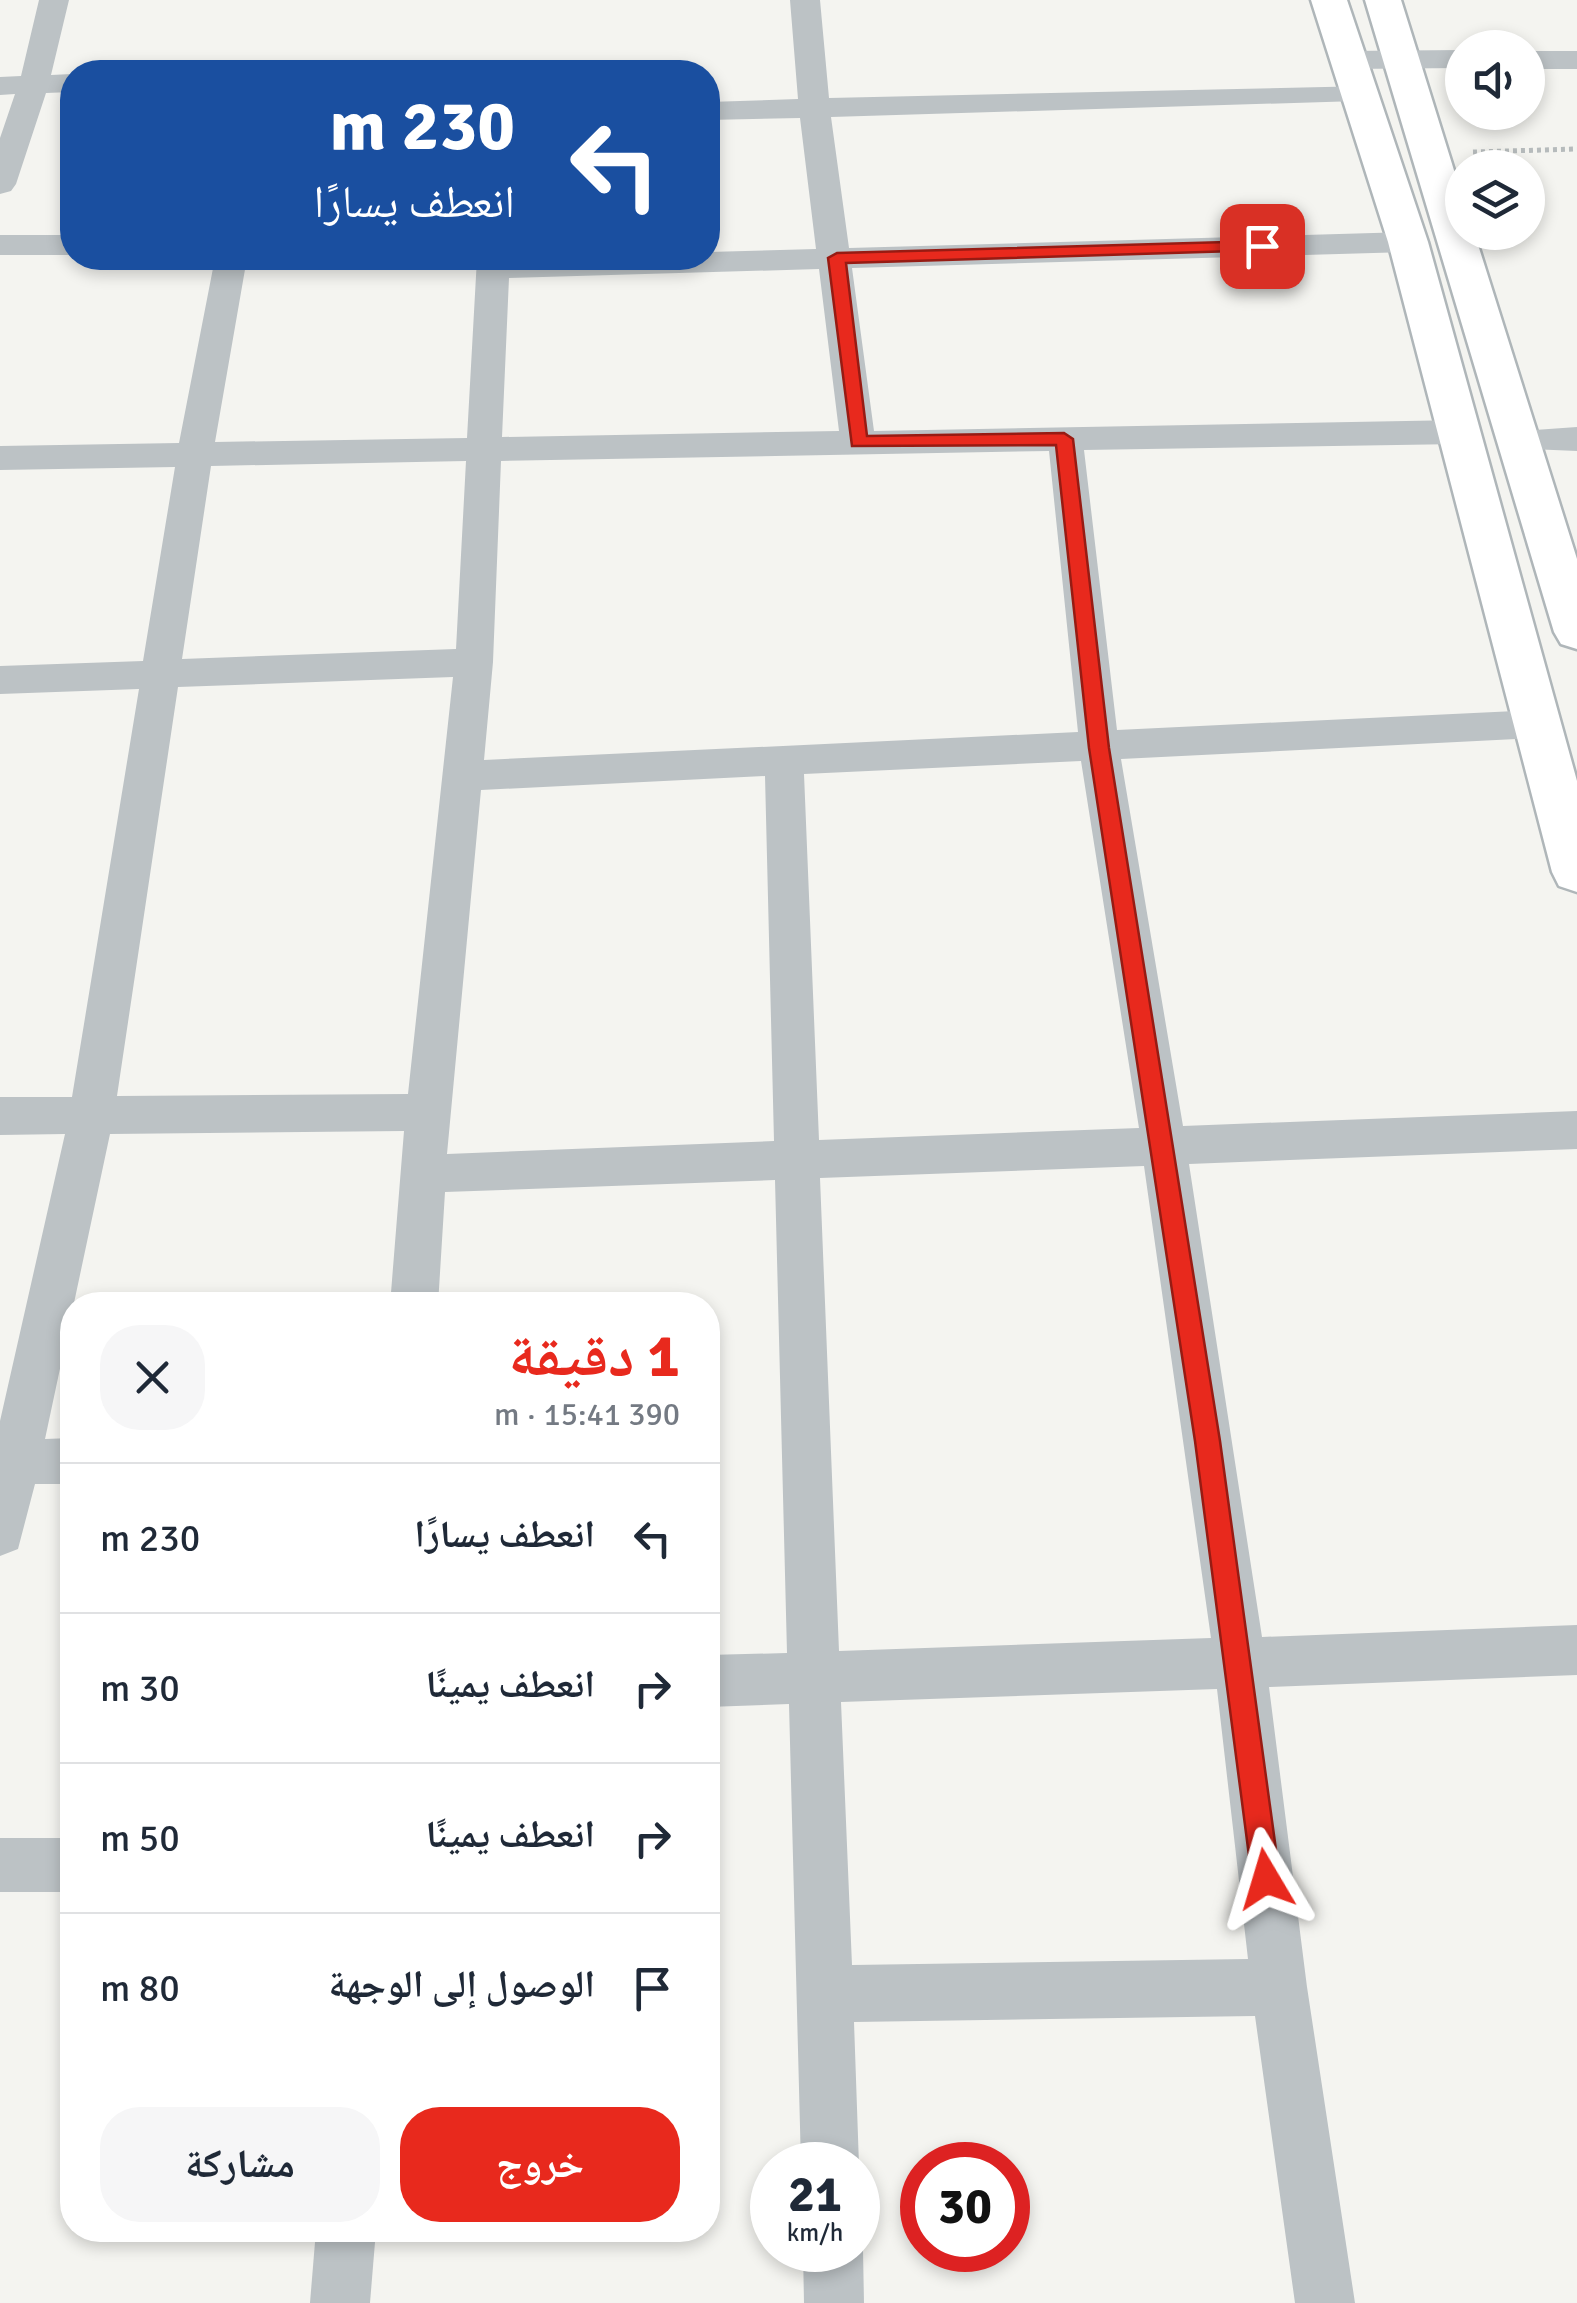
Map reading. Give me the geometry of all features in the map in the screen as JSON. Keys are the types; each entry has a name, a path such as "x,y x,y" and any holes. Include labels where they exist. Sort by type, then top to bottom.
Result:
{"main road":[{"path":"1330,0 1408,242 1577,872"},
{"path":"1383,0 1577,632"}],"street":[{"path":"0,184 34,84 54,0"},
{"path":"805,0 814,107 837,258 858,442"},
{"path":"720,111 1353,76 1401,59 1445,59"},
{"path":"1545,60 1577,60"},
{"path":"0,86 60,83"},
{"path":"720,260 1408,242"},
{"path":"0,244 60,245"},
{"path":"0,1532 11,1447 92,1113 194,454 230,270"},
{"path":"415,1292 428,1112 474,662 493,270"},
{"path":"0,458 1460,432"},
{"path":"1064,439 1099,748 1164,1144 1240,1663 1279,1987 1325,2303"},
{"path":"1519,440 1577,439"},
{"path":"0,680 474,662"},
{"path":"465,776 1537,724"},
{"path":"784,763 800,1158 829,2142"},
{"path":"0,1116 428,1112"},
{"path":"423,1174 1577,1130"},
{"path":"11,1447 60,1458"},
{"path":"720,1680 1577,1650"},
{"path":"0,1865 60,1866"},
{"path":"825,1994 1279,1987"},
{"path":"340,2303 345,2242"},
{"path":"833,2272 834,2303"}],"path":[{"path":"1429,153 1577,149"}],"route":[{"path":"1262,246 837,258 858,442 1064,439 1099,748 1164,1144 1240,1663 1266,1879"}]}
